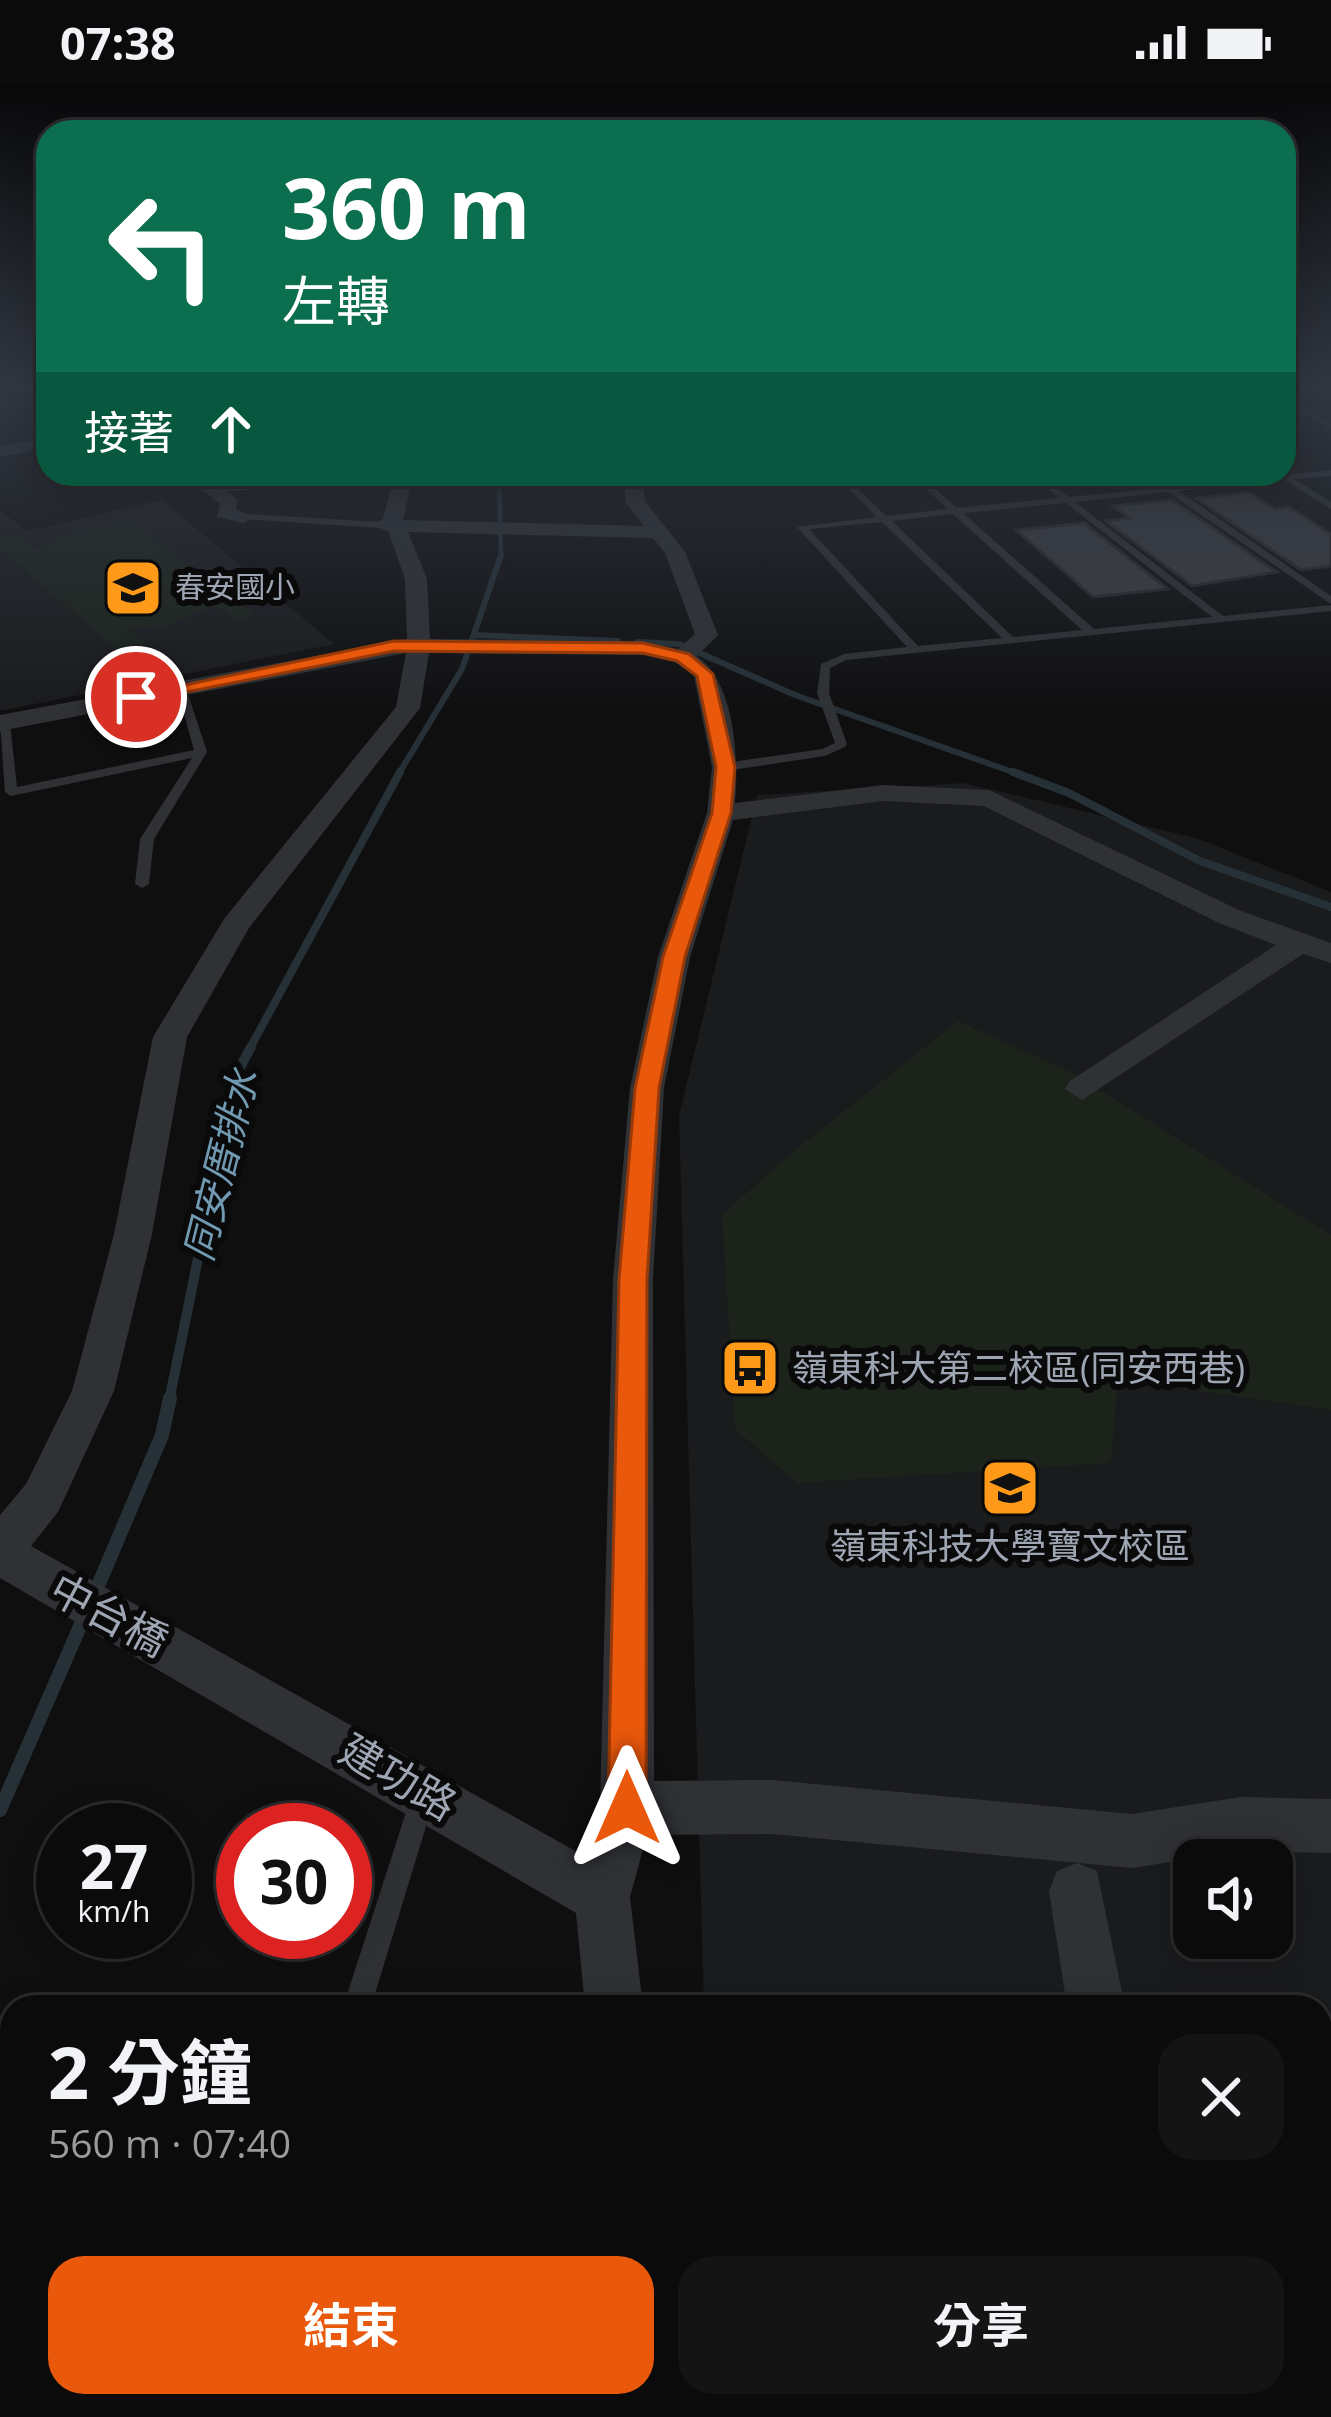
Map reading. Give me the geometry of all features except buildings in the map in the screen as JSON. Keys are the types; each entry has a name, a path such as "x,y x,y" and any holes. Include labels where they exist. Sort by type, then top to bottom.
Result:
{"street":[{"path":"221,496 230,503 224,513 244,517"},
{"path":"8,1556 42,1498 93,1391 133,1234 170,1037 235,925 400,722 435,648 416,579 389,526 398,496"},
{"path":"635,496 682,566 706,635 683,658"},
{"path":"389,526 658,532"},
{"path":"2,723 180,688 435,648 643,648 683,658 705,674 725,767 722,813 674,957 647,1088 633,1280 627,1808 602,1897 613,1995"},
{"path":"722,813 884,793 989,798 1230,917 1331,954"},
{"path":"1082,1089 1298,944"},
{"name":"中台橋","path":"8,1556 192,1660"},
{"name":"建功路","path":"192,1660 602,1897"},
{"path":"627,1808 772,1807 1132,1841 1241,1824 1331,1826"},
{"path":"1077,1892 1094,1995"}],"lane":[{"path":"860,496 1010,640"},
{"path":"938,496 1091,632"},
{"path":"1063,496 1221,619"},
{"path":"915,650 802,527 1107,496"},
{"path":"1181,496 1331,604"},
{"path":"244,517 389,526"},
{"path":"725,767 825,752 841,745 823,693 825,666 844,657 1331,604"},
{"path":"142,884 147,839 201,752 180,688"},
{"path":"2,723 11,792 201,752"},
{"path":"361,1995 424,1792"}],"shaded area":[{"name":"春安國小","path":"162,500 334,644 0,711 0,510 27,531"},
{"path":"138,527 255,615 237,620 216,604 166,627 128,628 147,644 120,652 0,549 0,539 17,535 34,550 78,532"},
{"name":"嶺東科技大學寶文校區","path":"964,783 1196,838 1331,892 1331,1995 704,1995 679,1116 757,795"},
{"path":"958,1021 1073,1073 1331,1235 1331,1410 1118,1379 1111,1463 797,1483 735,1429 722,1215 795,1150"}],"waterway":[{"name":"同安厝排水","path":"500,496 501,555"},
{"name":"同安厝排水","path":"398,775 462,669 501,555"},
{"path":"475,635 618,641"},
{"path":"637,642 679,644 795,695 1021,775"},
{"name":"同安厝排水","path":"249,1050 400,772"},
{"path":"1013,772 1021,775"},
{"path":"1021,775 1069,793 1200,861 1331,907"},
{"name":"同安厝排水","path":"169,1401 235,1077 251,1047"},
{"name":"同安厝排水","path":"95,1593 162,1435 170,1398"},
{"name":"同安厝排水","path":"0,1810 85,1615"}],"place":[{"name":"春安國小","path":"133,588"},
{"name":"嶺東科大第二校區(同安西巷)","path":"750,1368"},
{"name":"嶺東科技大學寶文校區","path":"1010,1488"}],"route":[{"path":"136,697 394,646 643,648 683,658 705,674 721,731 722,813 674,957 647,1088 633,1280 627,1808"}]}
